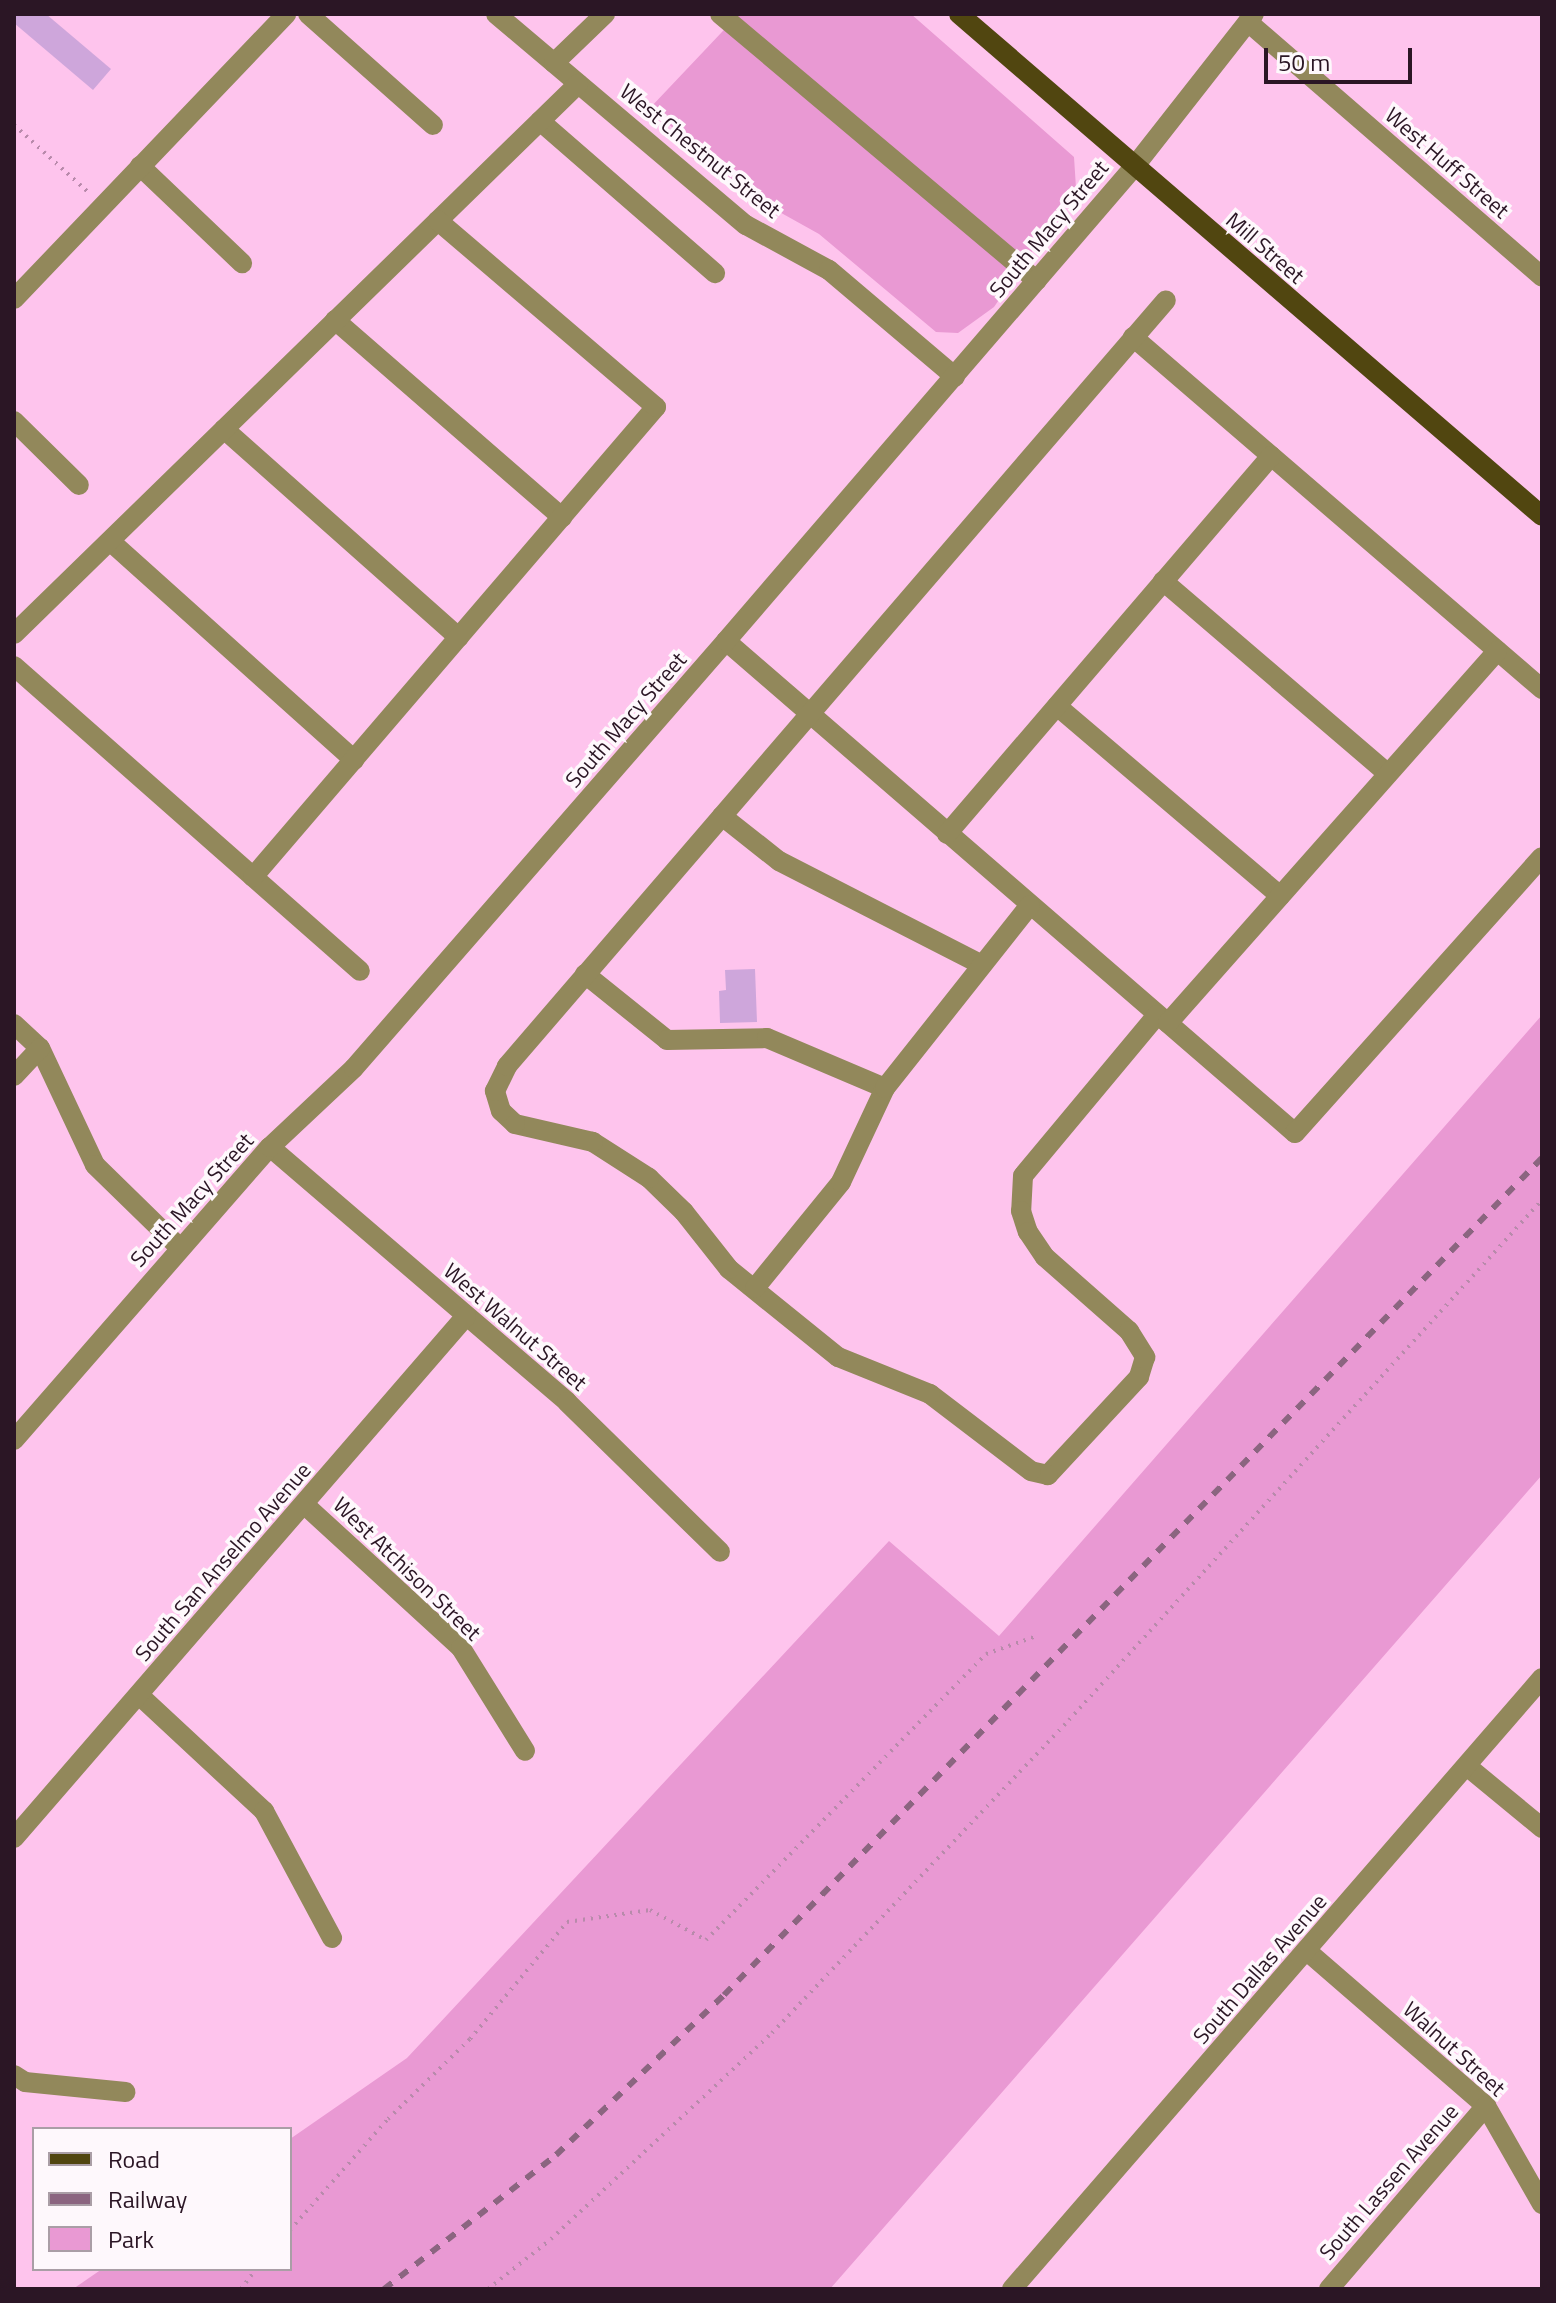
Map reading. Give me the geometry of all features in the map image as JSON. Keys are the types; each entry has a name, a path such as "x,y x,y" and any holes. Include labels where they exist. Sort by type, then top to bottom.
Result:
{"main road":[{"name":"Mill Street","path":"959,14 1542,516"}],"street":[{"path":"14,299 286,14"},
{"path":"308,14 433,125"},
{"name":"West Chestnut Street","path":"496,14 746,225 829,270 955,377"},
{"path":"554,63 605,14"},
{"path":"720,14 1037,281"},
{"name":"South Macy Street","path":"14,1440 270,1147 354,1068 726,641 1134,167 1251,18"},
{"name":"West Huff Street","path":"1251,18 1542,277"},
{"path":"14,634 578,84"},
{"path":"540,121 715,273"},
{"path":"140,166 242,263"},
{"path":"253,877 656,407 438,221"},
{"path":"1166,300 507,1066 495,1091 501,1111 515,1124 593,1142 649,1178 684,1212 721,1261 838,1357 930,1394 1031,1471 1048,1475 1139,1377 1145,1357 1129,1331 1045,1257 1028,1232 1021,1211 1023,1176 1163,1019 1280,896 1497,651"},
{"path":"335,320 562,517"},
{"path":"1133,337 1542,689"},
{"path":"14,421 79,485"},
{"path":"224,429 459,638"},
{"path":"947,834 1271,456"},
{"path":"110,541 354,760"},
{"path":"1163,581 1388,774"},
{"path":"726,641 1295,1133 1542,857"},
{"path":"14,666 360,971"},
{"path":"1057,706 1280,896"},
{"path":"722,816 779,861 982,965"},
{"path":"755,1288 841,1182 885,1088 1030,905"},
{"path":"585,974 667,1040 767,1038 885,1088"},
{"path":"14,1024 40,1048 95,1165 180,1248"},
{"path":"14,1076 40,1048"},
{"name":"West Walnut Street","path":"270,1147 567,1402 720,1552"},
{"name":"South San Anselmo Avenue","path":"14,1838 466,1316"},
{"name":"West Atchison Street","path":"305,1505 461,1648 525,1751"},
{"name":"South Dallas Avenue","path":"1012,2289 1468,1767 1542,1678"},
{"path":"139,1695 264,1811 332,1938"},
{"path":"1468,1767 1542,1828"},
{"name":"Walnut Street","path":"1307,1951 1486,2106 1542,2204"},
{"path":"14,2075 25,2082 126,2092"},
{"name":"South Lassen Avenue","path":"1329,2289 1486,2106"}],"path":[{"path":"14,125 102,206"},
{"path":"488,2289 551,2239 772,2033 1069,1720 1542,1200"},
{"path":"292,2228 388,2119 470,2039 567,1922 650,1910 706,1940 986,1654 1034,1637"},
{"path":"241,2289 254,2271"}],"green space":[{"path":"739,14 911,14 1074,157 1076,188 994,307 958,333 936,332 819,234 751,196 650,108"},
{"path":"1542,1015 1542,1475 830,2289 73,2289 99,2271 292,2271 292,2138 407,2058 889,1541 999,1636"}],"building":[{"path":"14,14 46,14 111,69 93,90 14,23"},
{"path":"755,969 757,1022 720,1023 719,991 726,990 725,970"}],"railway":[{"path":"384,2289 556,2155 724,1995 1542,1158"}]}
